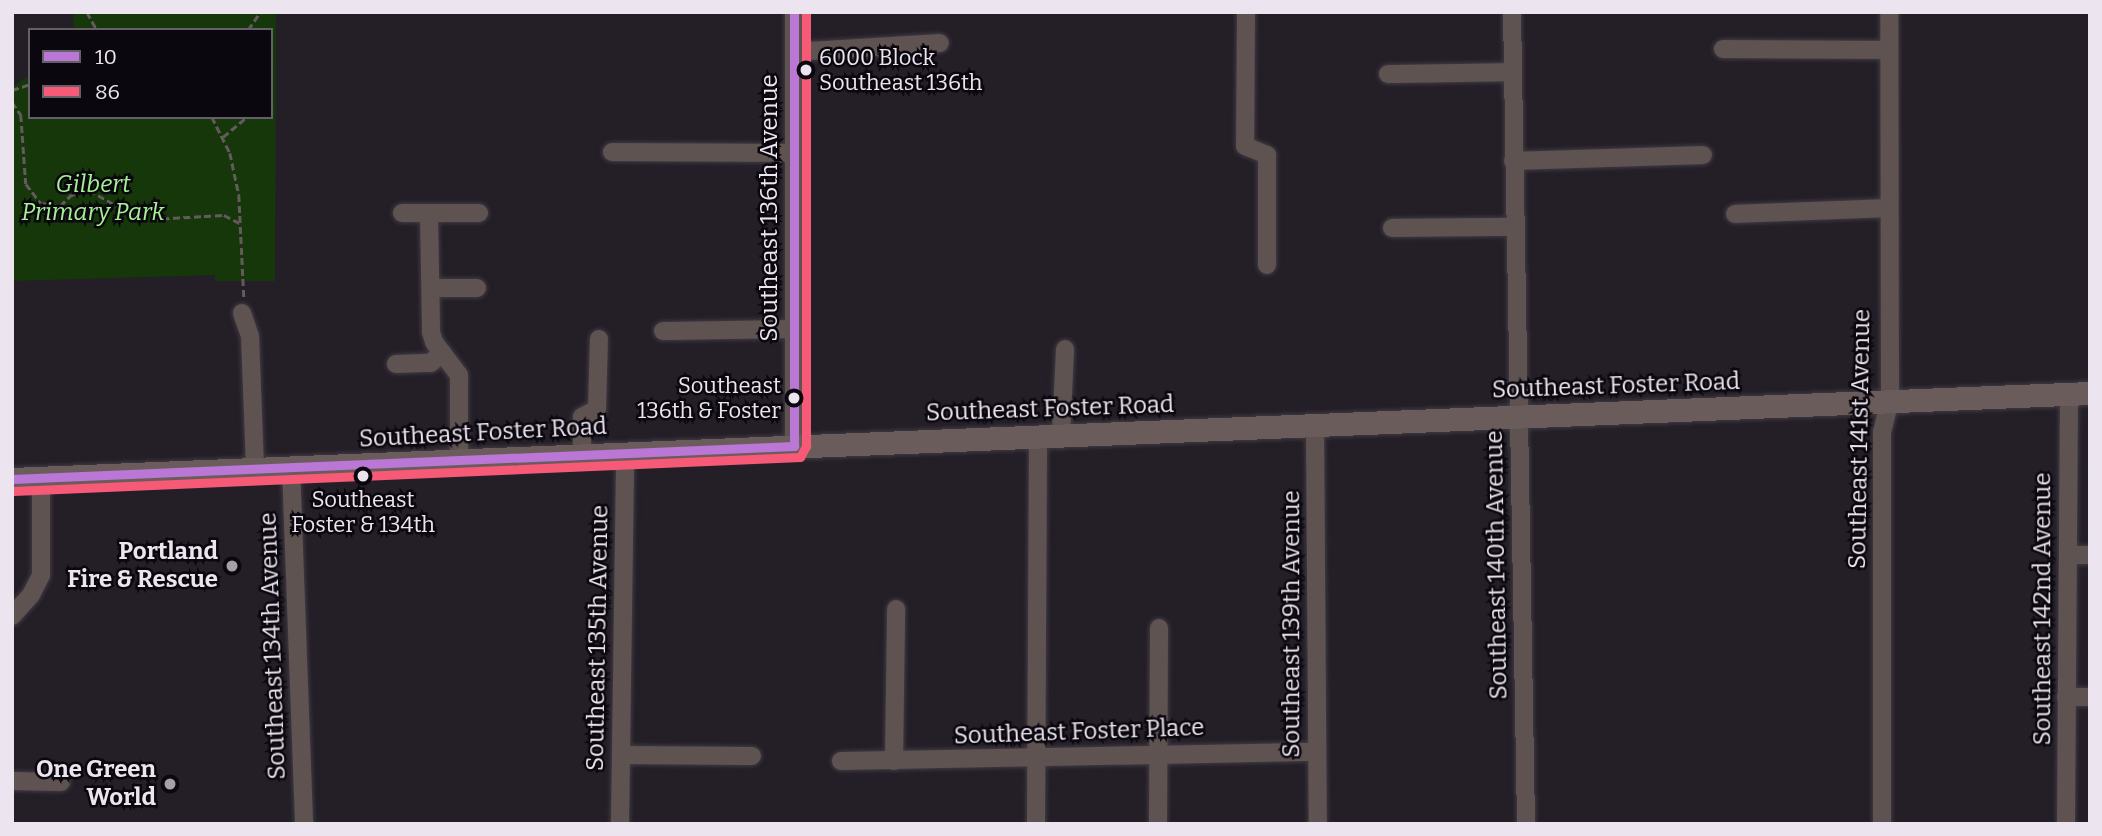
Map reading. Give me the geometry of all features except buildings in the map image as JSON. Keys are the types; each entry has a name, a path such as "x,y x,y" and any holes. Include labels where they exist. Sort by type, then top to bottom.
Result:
{"main road":[{"name":"Southeast Foster Road","path":"12,479 2079,393"}],"street":[{"name":"Southeast 136th Avenue","path":"794,12 794,446"},
{"path":"1245,12 1245,146 1267,155 1267,265"},
{"name":"Southeast 140th Avenue","path":"1512,12 1526,824"},
{"name":"Southeast 141st Avenue","path":"1882,824 1882,432 1890,401 1889,12"},
{"path":"794,52 940,43"},
{"path":"1723,49 1889,50"},
{"path":"1388,74 1512,72"},
{"path":"612,152 794,153"},
{"path":"1513,161 1703,155"},
{"path":"1735,214 1888,208"},
{"path":"402,213 479,213"},
{"path":"429,213 431,332 441,353 459,375 459,461"},
{"path":"1392,228 1514,227"},
{"path":"431,288 477,288"},
{"path":"242,313 250,336 255,469"},
{"path":"663,331 794,329"},
{"path":"582,454 582,417 597,410 599,339"},
{"path":"1061,435 1065,349"},
{"path":"396,364 432,363 441,353"},
{"name":"Southeast 142nd Avenue","path":"2066,824 2068,555 2079,393"},
{"name":"Southeast 139th Avenue","path":"1315,425 1318,824"},
{"path":"1036,824 1038,436"},
{"name":"Southeast 135th Avenue","path":"620,824 625,453"},
{"name":"Southeast 134th Avenue","path":"291,467 304,824"},
{"path":"12,616 41,575 41,478"},
{"path":"2068,555 2090,555"},
{"path":"894,761 896,609"},
{"path":"1158,824 1159,628"},
{"path":"2066,697 2090,697"},
{"name":"Southeast Foster Place","path":"841,761 1036,760 1158,754 1317,752"},
{"path":"621,755 752,756"},
{"path":"12,781 61,782"}],"path":[{"path":"87,12 95,28"},
{"path":"249,28 260,12"},
{"path":"12,102 22,115 26,184 41,203 60,206 71,195 89,190 131,214 152,219 224,215 242,224"},
{"path":"213,119 223,137 242,224 242,313"},
{"path":"223,137 245,119"}],"green space":[{"name":"Gilbert Primary Park","path":"73,12 276,12 275,281 215,281 215,275 12,281 12,87 28,76 28,119 273,119 273,28 74,28"}],"transit line":[{"name":"10","path":"794,12 794,446"},
{"name":"86","path":"13,491 800,457 806,446 806,12"},
{"name":"10","path":"12,479 794,446"}],"place":[{"name":"6000 Block Southeast 136th","path":"806,70"},
{"name":"Southeast 136th & Foster","path":"794,398"},
{"name":"Southeast Foster & 134th","path":"363,476"},
{"name":"Portland Fire & Rescue","path":"232,566"},
{"name":"One Green World","path":"170,784"}]}
